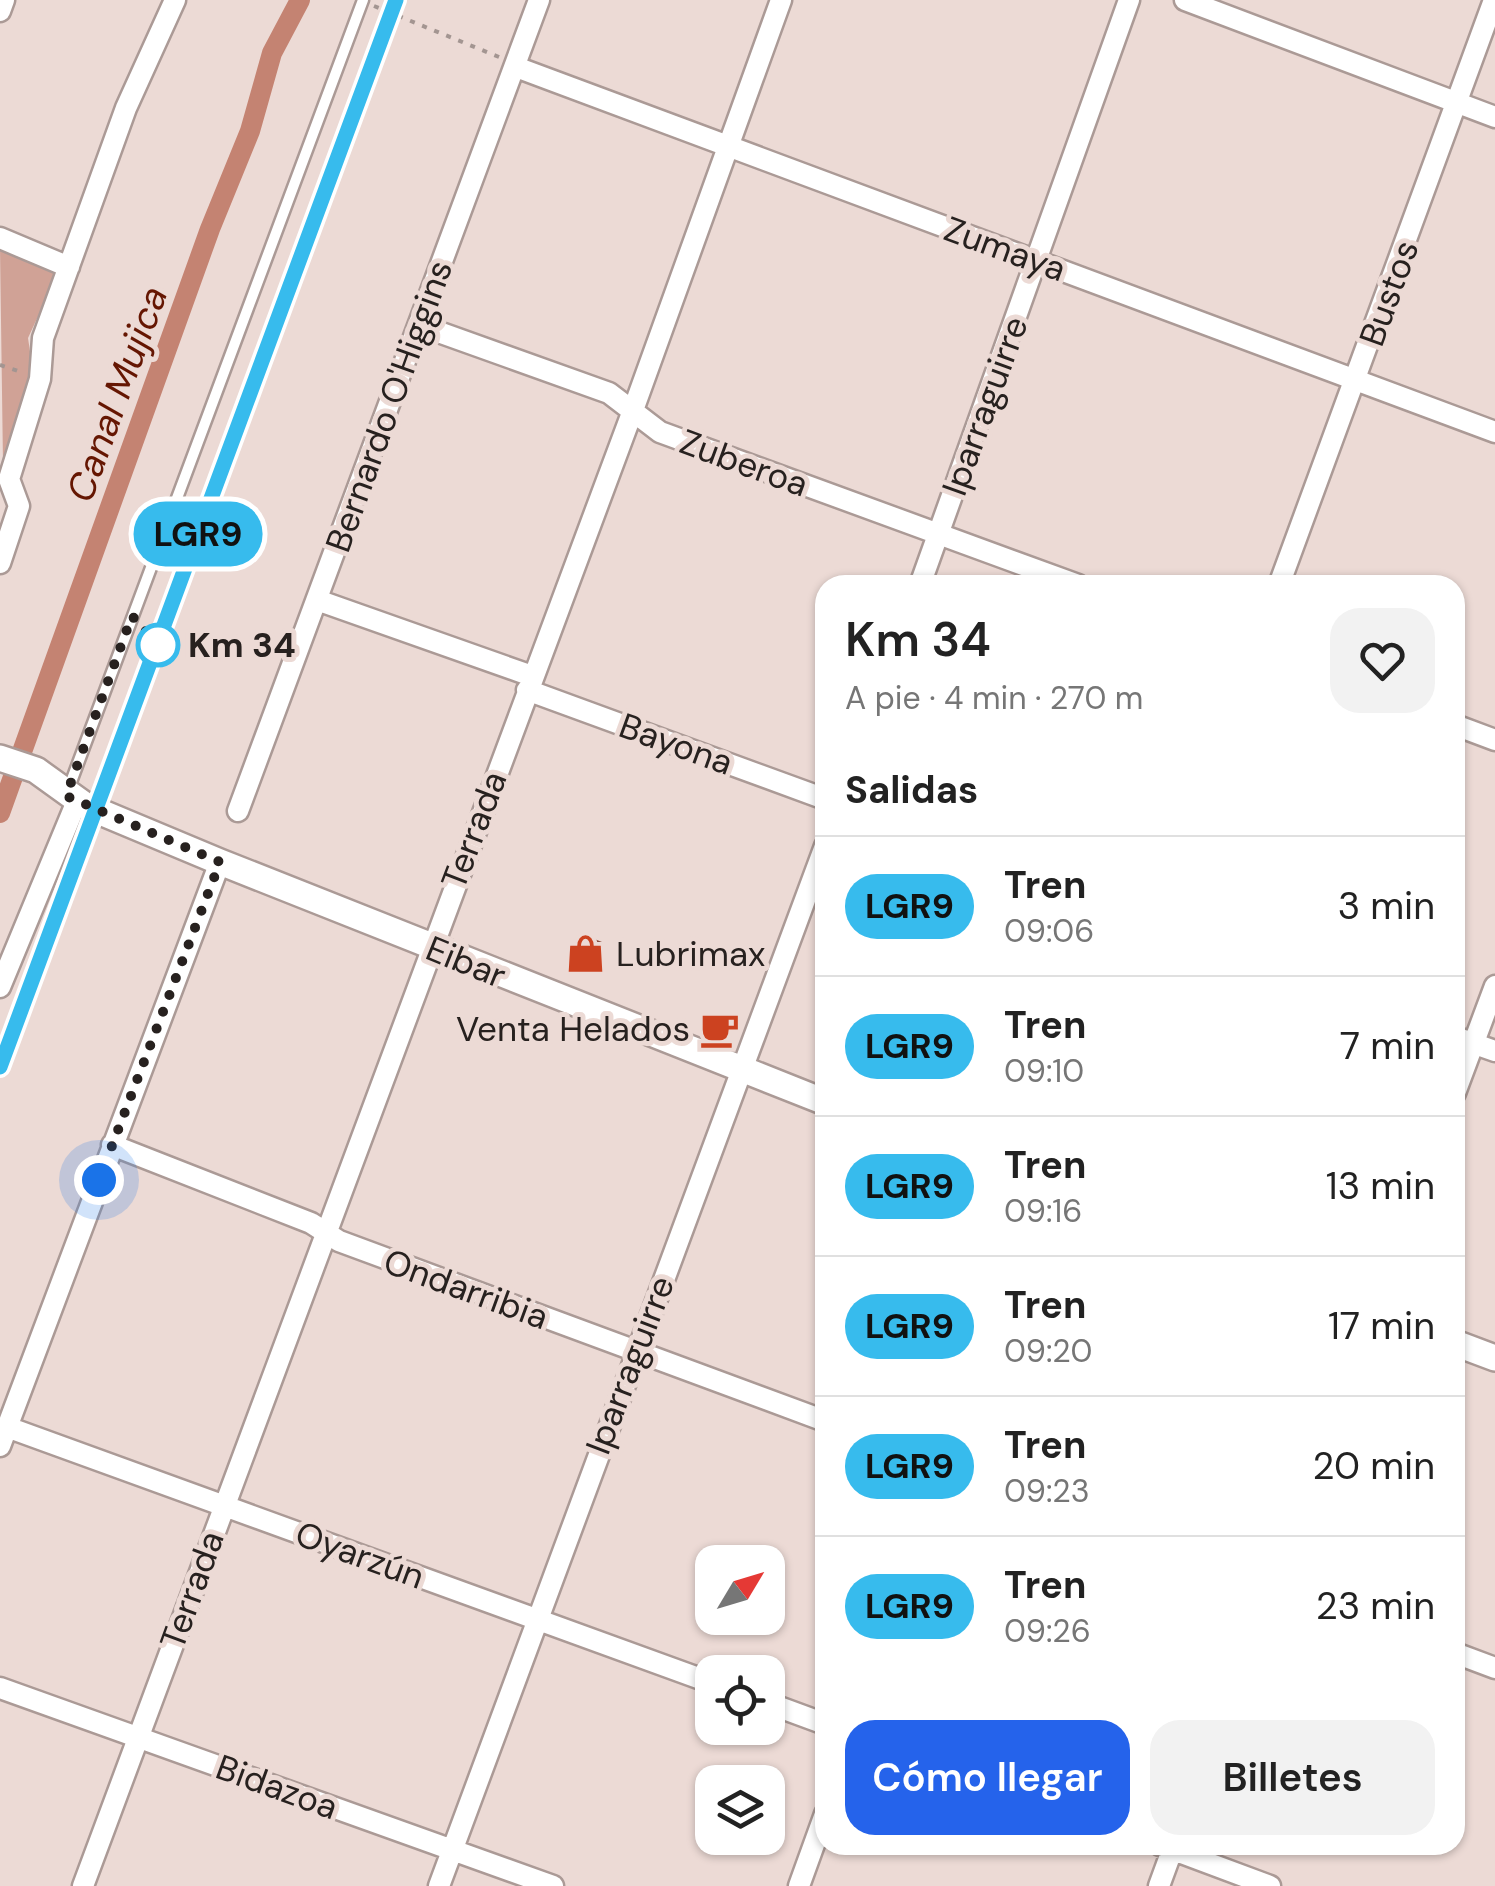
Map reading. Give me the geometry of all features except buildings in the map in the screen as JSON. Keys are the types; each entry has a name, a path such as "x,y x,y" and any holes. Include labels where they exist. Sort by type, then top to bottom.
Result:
{"street":[{"path":"0,11 4,0"},
{"path":"0,563 19,506 4,477 40,380 43,338 126,108 175,0"},
{"name":"Bernardo O'Higgins","path":"238,811 539,0"},
{"name":"Terrada","path":"83,1886 429,948 632,413 781,0"},
{"name":"Iparraguirre","path":"924,575 1129,0"},
{"path":"1185,0 1495,117"},
{"name":"Bustos","path":"1283,575 1494,0"},
{"name":"Zumaya","path":"516,68 1495,432"},
{"path":"0,238 68,268"},
{"name":"Zuberoa","path":"419,325 609,393 660,432 1051,575"},
{"name":"Bayona","path":"317,600 815,795"},
{"path":"1465,728 1495,740"},
{"name":"Eibar","path":"2,758 36,770 71,799 220,862 815,1098"},
{"path":"0,987 71,799"},
{"path":"4,1437 220,862"},
{"name":"Iparraguirre","path":"438,1886 815,873"},
{"path":"1465,1038 1495,986"},
{"path":"1465,1040 1495,1051"},
{"name":"Ondarribia","path":"112,1145 327,1233 339,1242 815,1417"},
{"path":"1465,1347 1495,1358"},
{"name":"Oyarzún","path":"4,1437 223,1505 695,1677"},
{"path":"1465,1658 1495,1668"},
{"name":"Bidazoa","path":"0,1688 553,1886"},
{"path":"785,1709 815,1720"},
{"path":"798,1886 815,1841"},
{"path":"1159,1886 1167,1855"},
{"path":"1192,1855 1270,1886"}],"lane":[{"path":"71,799 366,0"}],"path":[{"path":"366,0 378,11 498,56 516,68"}],"shaded area":[{"path":"0,248 58,273 28,338 33,372 3,463"}],"waterway":[{"name":"Canal Mujica","path":"0,813 210,229 250,131 272,53 300,0"}],"railway":[{"path":"0,1067 396,0"}],"train":[{"name":"LGR9","path":"0,1067 396,0"}],"place":[{"name":"Km 34","path":"158,645"},
{"name":"Lubrimax","path":"586,954"},
{"name":"Venta Helados","path":"720,1029"}],"route":[{"path":"99,1180 220,862 66,796 132,616 158,645"}]}
